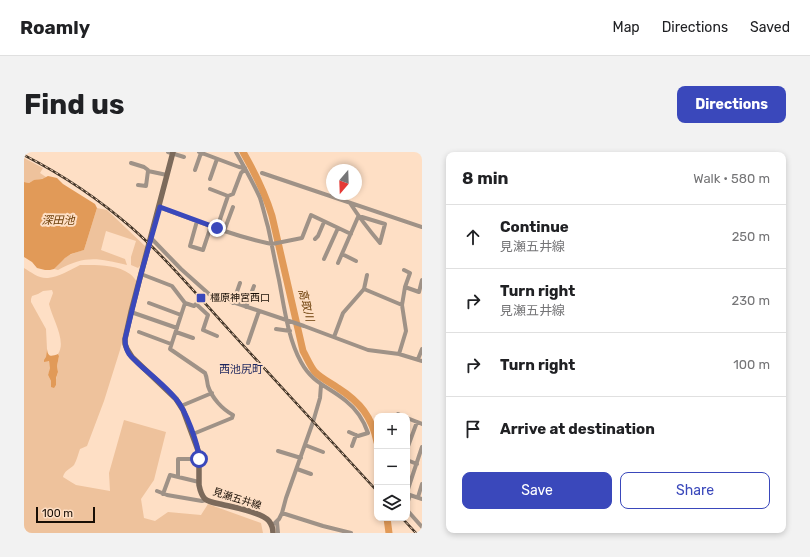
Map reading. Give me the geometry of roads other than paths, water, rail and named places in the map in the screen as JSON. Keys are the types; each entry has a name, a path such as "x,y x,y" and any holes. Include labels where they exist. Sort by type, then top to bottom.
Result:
{"main road":[{"name":"見瀬五井線","path":"171,153 160,207 131,312 125,344 129,354 167,390 181,406 198,448 199,482 203,497 210,502 238,508 259,515 274,523"},
{"path":"273,533 274,523"}],"street":[{"path":"195,170 200,152 245,169"},
{"path":"236,152 255,186 262,206 296,352 301,362 314,379 346,401 363,422 368,433 358,436 349,432"},
{"path":"171,153 184,157"},
{"path":"210,179 217,159"},
{"path":"131,164 144,167 148,171 167,175"},
{"path":"217,228 228,196 233,194 241,174 245,169"},
{"path":"138,184 146,186 148,171"},
{"path":"262,173 422,227"},
{"path":"210,189 228,196"},
{"path":"349,203 358,217 380,243 385,224 358,217"},
{"path":"160,207 224,231 272,244 302,238 311,215 351,234"},
{"path":"224,231 233,207"},
{"path":"338,263 358,217"},
{"path":"197,221 190,246 203,250 211,226"},
{"path":"315,239 318,236 324,222"},
{"path":"324,259 338,228"},
{"path":"151,238 178,266 206,292 213,296 304,326 373,351 399,354 420,360 422,349"},
{"path":"342,254 356,260"},
{"path":"399,354 406,331 402,305 405,287 410,273 404,270"},
{"path":"141,274 172,286 185,303 194,306 196,304 208,315 203,330 217,336"},
{"path":"334,337 343,313 364,289 367,275"},
{"path":"405,287 418,292 422,280"},
{"path":"233,303 240,283"},
{"path":"246,307 254,286"},
{"path":"364,289 402,305"},
{"path":"149,303 181,315"},
{"path":"185,303 170,349 205,373 208,386 212,394 222,407 233,415 232,418 193,434"},
{"path":"248,343 258,311"},
{"path":"131,312 193,338"},
{"path":"276,328 290,331"},
{"path":"139,332 171,344"},
{"path":"278,533 274,523 282,513 301,458 318,404 321,385"},
{"path":"181,406 212,394"},
{"path":"410,419 422,424"},
{"path":"410,441 417,422"},
{"path":"352,446 356,435"},
{"path":"305,445 323,452"},
{"path":"410,487 422,447"},
{"path":"278,451 301,458"},
{"path":"178,477 178,459 199,459"},
{"path":"410,461 417,464"},
{"path":"297,469 311,474"},
{"path":"163,494 170,475 199,482"},
{"path":"410,495 420,498 422,484"},
{"path":"157,491 163,494 202,501 206,500"},
{"path":"282,513 336,531 351,533"},
{"path":"410,513 422,527"}],"water":[{"name":"深田池","path":"48,176 57,178 63,184 95,204 97,208 84,250 71,254 54,269 45,270 37,268 32,262 24,257 24,182 29,183"},
{"path":"47,349 49,355 52,356 58,354 59,356 56,385 54,388 51,387 51,381 48,375 50,368 49,361 44,362"}],"waterway":[{"name":"高取川","path":"243,152 259,183 272,216 303,351 315,372 346,393 359,405 364,411 374,430"},
{"name":"高取川","path":"387,521 389,533"}],"railway":[{"path":"24,155 67,179 94,197 132,228 158,252 374,488"},
{"path":"405,521 416,533"}],"place":[{"name":"橿原神宮西口","path":"201,298"}],"district":[{"name":"西池尻町","path":"241,369"}]}
